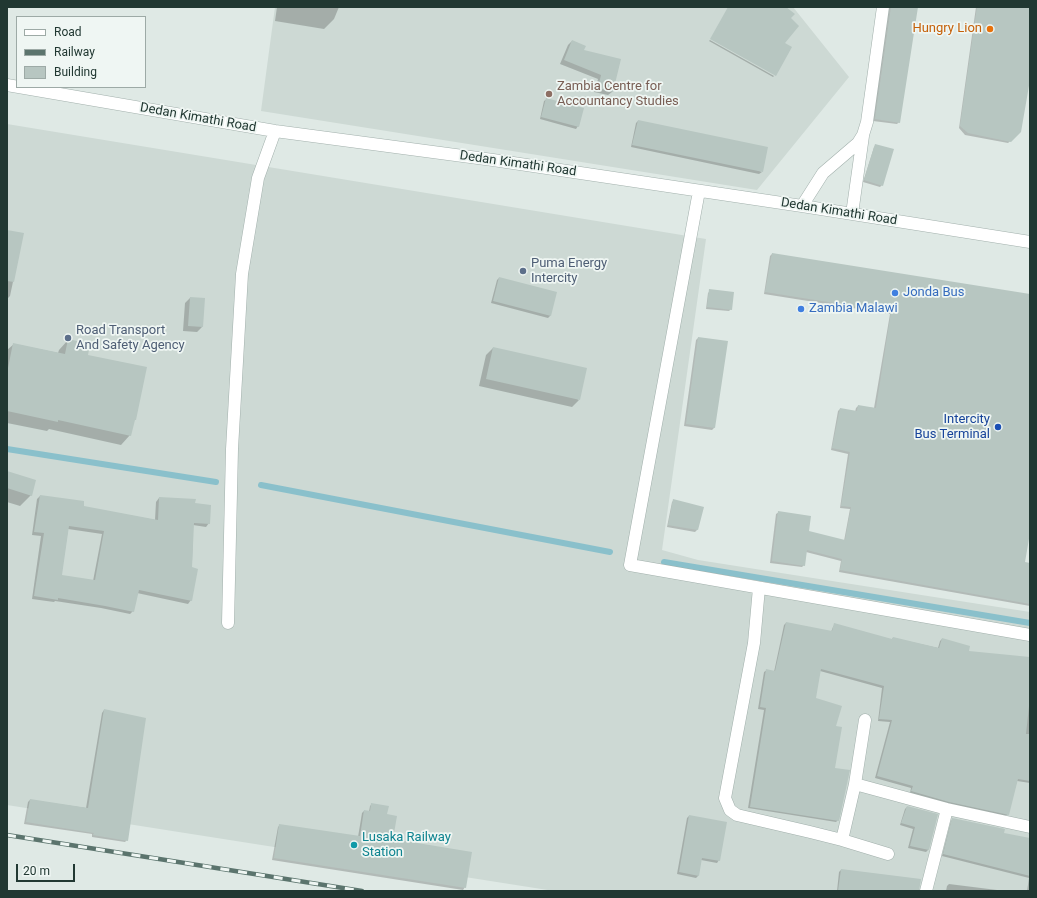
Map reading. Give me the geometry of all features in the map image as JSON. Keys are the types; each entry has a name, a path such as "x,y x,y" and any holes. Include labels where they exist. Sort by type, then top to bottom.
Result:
{"street":[{"path":"852,214 863,134 867,122 883,7"},
{"name":"Dedan Kimathi Road","path":"24,88 275,131 493,160 699,190 1030,242"},
{"path":"228,623 232,449 242,274 258,178 275,131"},
{"path":"802,206 823,173 858,143 863,134"},
{"path":"699,190 630,565 1030,635"},
{"path":"760,588 754,643 725,798 730,810 737,815 842,840 888,854"},
{"path":"842,840 855,784 865,720"},
{"path":"855,784 947,809 1030,827"},
{"path":"926,891 947,809"}],"shaded area":[{"name":"Zambia Centre for Accountancy Studies","path":"275,7 793,7 849,77 757,190 261,111"},
{"path":"7,124 706,239 662,550 698,560 1030,612 1030,891 554,891 7,805"}],"building":[{"path":"728,7 786,7 795,14 791,18 799,26 785,43 792,47 776,76 710,39"},
{"path":"891,7 918,7 900,123 875,119"},
{"path":"977,7 1030,7 1030,80 1021,132 1011,142 968,133 960,126"},
{"path":"572,40 586,46 584,50 621,59 613,92 598,88 601,75 564,60"},
{"path":"546,98 584,108 579,127 541,117"},
{"path":"638,120 768,147 763,172 632,145"},
{"path":"875,144 894,149 883,186 864,180"},
{"path":"7,230 24,233 14,282 7,281"},
{"path":"772,253 1030,294 1030,533 1025,562 1030,563 1030,604 840,570 842,559 807,550 805,566 772,561 778,511 811,516 809,531 845,540 851,507 841,506 850,452 832,448 840,408 857,411 858,405 876,408 891,312 765,292"},
{"path":"499,277 557,292 551,316 493,301"},
{"path":"709,289 734,292 732,310 707,307"},
{"path":"190,297 205,298 203,327 188,326"},
{"path":"698,337 728,341 715,428 686,424"},
{"path":"68,339 90,344 88,355 147,367 136,420 131,436 58,420 58,422 7,411 7,373 13,343 65,354"},
{"path":"493,347 587,368 580,400 486,379"},
{"path":"7,471 36,480 32,496 7,488"},
{"path":"40,495 84,501 84,506 158,520 159,497 196,499 195,503 211,505 210,524 194,523 192,567 198,569 192,601 139,590 134,612 58,598 58,600 34,596 44,533 34,532","holes":["69,526 104,531 95,580 62,575"]},
{"path":"673,499 704,507 698,530 668,525"},
{"path":"786,622 832,631 834,623 892,639 893,637 939,648 942,638 970,646 969,651 1030,657 1030,697 1026,734 1030,734 1030,781 1018,779 1009,815 949,802 911,791 913,786 877,776 892,720 879,719 884,686 821,669 816,698 842,706 836,726 842,727 835,768 850,770 839,821 750,807 766,708 760,707 766,669 775,671"},
{"path":"104,709 146,718 128,841 93,835 94,833 26,822 30,799 88,808"},
{"name":"Lusaka Railway Station","path":"371,803 389,806 387,814 397,816 393,839 472,852 466,888 274,858 279,824 360,836 364,810 370,811"},
{"path":"907,806 938,814 929,850 910,846 915,827 901,823"},
{"path":"689,815 727,822 720,861 702,858 699,876 679,872"},
{"path":"952,818 1005,829 1004,833 1030,838 1030,876 943,854"},
{"path":"841,869 921,879 919,891 838,891"}],"waterway":[{"path":"7,449 216,482"},
{"path":"261,485 610,552"},
{"path":"664,562 1030,623"}],"railway":[{"path":"7,835 362,891"}],"place":[{"name":"Hungry Lion","path":"990,29"},
{"name":"Zambia Centre for Accountancy Studies","path":"549,94"},
{"name":"Puma Energy Intercity","path":"523,271"},
{"name":"Jonda Bus","path":"895,293"},
{"name":"Zambia Malawi","path":"801,309"},
{"name":"Road Transport And Safety Agency","path":"68,338"},
{"name":"Intercity Bus Terminal","path":"998,427"},
{"name":"Lusaka Railway Station","path":"354,845"}]}
